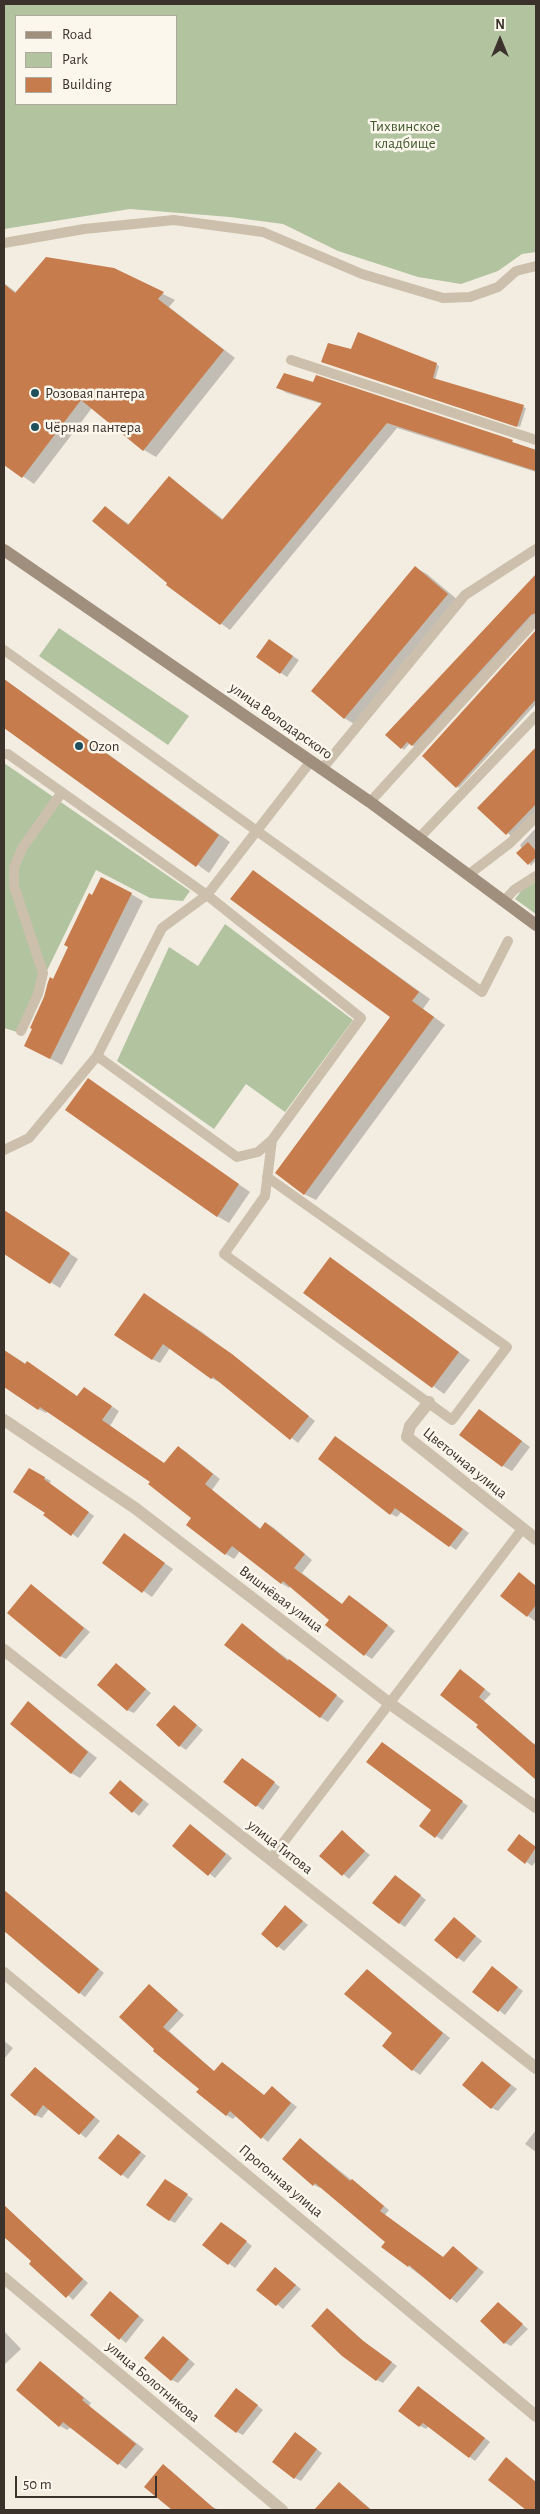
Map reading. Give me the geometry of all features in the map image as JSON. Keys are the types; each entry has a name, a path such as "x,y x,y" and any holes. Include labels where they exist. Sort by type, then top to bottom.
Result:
{"main road":[{"name":"улица Володарского","path":"4,550 370,802 536,925"}],"street":[{"name":"Цветочная улица","path":"429,1402 410,1426 407,1437 536,1539"},
{"name":"Вишнёвая улица","path":"4,1420 135,1508 389,1703 536,1808"},
{"name":"улица Титова","path":"4,1650 536,2068"},
{"name":"Прогонная улица","path":"4,1973 536,2416"},
{"name":"улица Болотникова","path":"4,2278 282,2510"}],"lane":[{"path":"4,243 84,229 174,220 263,232 362,274 444,298 470,298 498,287 516,271 536,266"},
{"path":"291,360 536,440"},
{"path":"322,769 465,595 536,549"},
{"path":"370,802 536,620"},
{"path":"4,650 482,992 508,941"},
{"path":"419,838 536,716"},
{"path":"4,754 8,754 207,895 361,1018 272,1140 258,1152 237,1157 96,1056"},
{"path":"4,1150 29,1138 96,1056 162,928 207,895 311,761"},
{"path":"21,1032 38,994 43,973 14,886 14,868 23,847 62,792"},
{"path":"468,875 510,843 536,817"},
{"path":"504,901 514,890 536,876"},
{"path":"267,1177 507,1347 452,1420 224,1254 265,1196 267,1177 272,1140"},
{"path":"270,1860 523,1528"}],"green space":[{"name":"Тихвинское кладбище","path":"4,4 536,4 536,252 522,254 498,271 461,284 418,277 338,251 283,224 230,217 130,209 4,229"},
{"path":"59,628 189,716 168,745 39,656"},
{"path":"4,763 190,891 183,901 150,898 96,870 17,1032 4,1028"},
{"path":"536,882 536,914 515,899 522,890"},
{"path":"225,924 353,1020 285,1112 246,1084 214,1129 117,1061 169,947 198,966"}],"building":[{"path":"46,257 114,268 164,292 158,299 224,350 143,451 81,400 22,478 4,465 4,284 15,293"},
{"path":"358,332 437,363 433,378 524,405 517,427 321,362 328,343 351,349"},
{"path":"284,373 313,382 316,375 513,440 512,442 536,450 536,471 387,423 220,625 166,585 167,583 92,521 105,506 128,525 169,476 222,520 322,403 276,388"},
{"path":"415,566 448,594 344,719 311,691"},
{"path":"536,574 536,613 531,615 412,746 407,742 401,749 385,735"},
{"path":"536,630 536,699 456,788 422,756"},
{"path":"269,639 293,656 280,674 256,657"},
{"path":"4,679 219,835 196,867 4,728"},
{"path":"536,747 536,804 506,835 477,808"},
{"path":"528,842 536,851 536,857 528,865 516,853"},
{"path":"253,870 419,992 412,1001 434,1017 304,1195 275,1173 390,1017 230,899"},
{"path":"101,877 132,893 50,1059 24,1046 50,977 53,979 68,947 64,945 89,893 92,895"},
{"path":"88,1078 239,1184 217,1217 65,1110"},
{"path":"4,1210 70,1253 50,1284 4,1254"},
{"path":"330,1257 459,1352 432,1388 303,1293"},
{"path":"144,1293 232,1354 309,1416 290,1440 213,1377 211,1379 163,1344 152,1360 114,1335"},
{"path":"4,1350 25,1364 27,1361 77,1396 84,1387 112,1406 102,1420 164,1463 178,1446 213,1474 205,1484 260,1529 265,1522 305,1554 294,1568 342,1604 349,1595 388,1625 364,1656 325,1625 329,1620 283,1581 281,1584 232,1546 225,1555 186,1525 191,1518 148,1484 150,1482 40,1407 38,1410 4,1387"},
{"path":"479,1409 522,1441 502,1467 459,1435"},
{"path":"335,1436 463,1529 449,1547 395,1508 390,1515 318,1459"},
{"path":"29,1468 45,1477 44,1479 89,1512 71,1536 43,1515 45,1513 13,1492"},
{"path":"124,1533 165,1563 142,1593 102,1563"},
{"path":"519,1572 536,1586 536,1605 527,1617 500,1596"},
{"path":"31,1584 84,1628 60,1657 7,1613"},
{"path":"242,1623 288,1661 289,1659 337,1695 320,1718 224,1645"},
{"path":"116,1663 146,1689 127,1711 97,1685"},
{"path":"460,1669 485,1689 479,1697 536,1746 536,1780 476,1727 478,1725 440,1695"},
{"path":"28,1701 88,1752 71,1774 10,1724"},
{"path":"174,1705 197,1725 179,1747 156,1725"},
{"path":"382,1742 463,1801 435,1838 419,1826 431,1810 366,1762"},
{"path":"242,1758 275,1782 256,1807 223,1782"},
{"path":"120,1780 143,1800 132,1813 109,1793"},
{"path":"190,1824 226,1854 208,1876 172,1846"},
{"path":"342,1830 365,1851 342,1876 319,1856"},
{"path":"519,1834 536,1847 525,1864 507,1850"},
{"path":"395,1875 421,1895 399,1924 372,1903"},
{"path":"4,1890 99,1969 79,1994 4,1931"},
{"path":"285,1905 303,1921 277,1948 261,1934"},
{"path":"454,1917 476,1936 457,1959 434,1940"},
{"path":"492,1966 518,1987 498,2012 472,1992"},
{"path":"367,1969 443,2033 412,2071 382,2046 392,2033 344,1994"},
{"path":"149,1984 178,2010 163,2027 214,2071 222,2062 264,2095 272,2086 291,2103 261,2139 230,2111 226,2116 196,2092 199,2089 153,2051 154,2049 119,2017"},
{"path":"482,2061 511,2085 491,2109 462,2085"},
{"path":"35,2067 95,2117 79,2135 43,2105 35,2116 10,2095"},
{"path":"118,2134 141,2152 121,2176 98,2158"},
{"path":"300,2138 350,2181 352,2179 384,2206 380,2211 443,2257 453,2246 478,2268 450,2300 409,2265 408,2267 381,2247 385,2242 315,2183 313,2186 282,2159"},
{"path":"165,2179 188,2194 169,2221 146,2205"},
{"path":"4,2205 83,2279 66,2298 29,2264 31,2261 4,2237"},
{"path":"221,2222 247,2241 228,2265 202,2245"},
{"path":"275,2267 296,2285 276,2306 256,2290"},
{"path":"110,2291 139,2316 119,2340 90,2315"},
{"path":"498,2302 523,2324 504,2344 480,2321"},
{"path":"327,2308 362,2340 392,2362 376,2381 342,2356 311,2326"},
{"path":"163,2336 189,2359 171,2381 144,2358"},
{"path":"40,2361 84,2398 82,2400 136,2444 118,2465 63,2422 59,2427 16,2390"},
{"path":"418,2386 485,2438 469,2458 423,2423 419,2427 398,2411"},
{"path":"236,2388 258,2405 236,2433 214,2416"},
{"path":"295,2432 317,2449 294,2479 272,2462"},
{"path":"506,2457 536,2482 536,2510 526,2510 488,2480"},
{"path":"163,2464 216,2510 172,2510 144,2487"},
{"path":"339,2482 371,2510 314,2510"}],"place":[{"name":"Розовая пантера","path":"35,393"},
{"name":"Чёрная пантера","path":"35,427"},
{"name":"Ozon","path":"79,746"}]}
